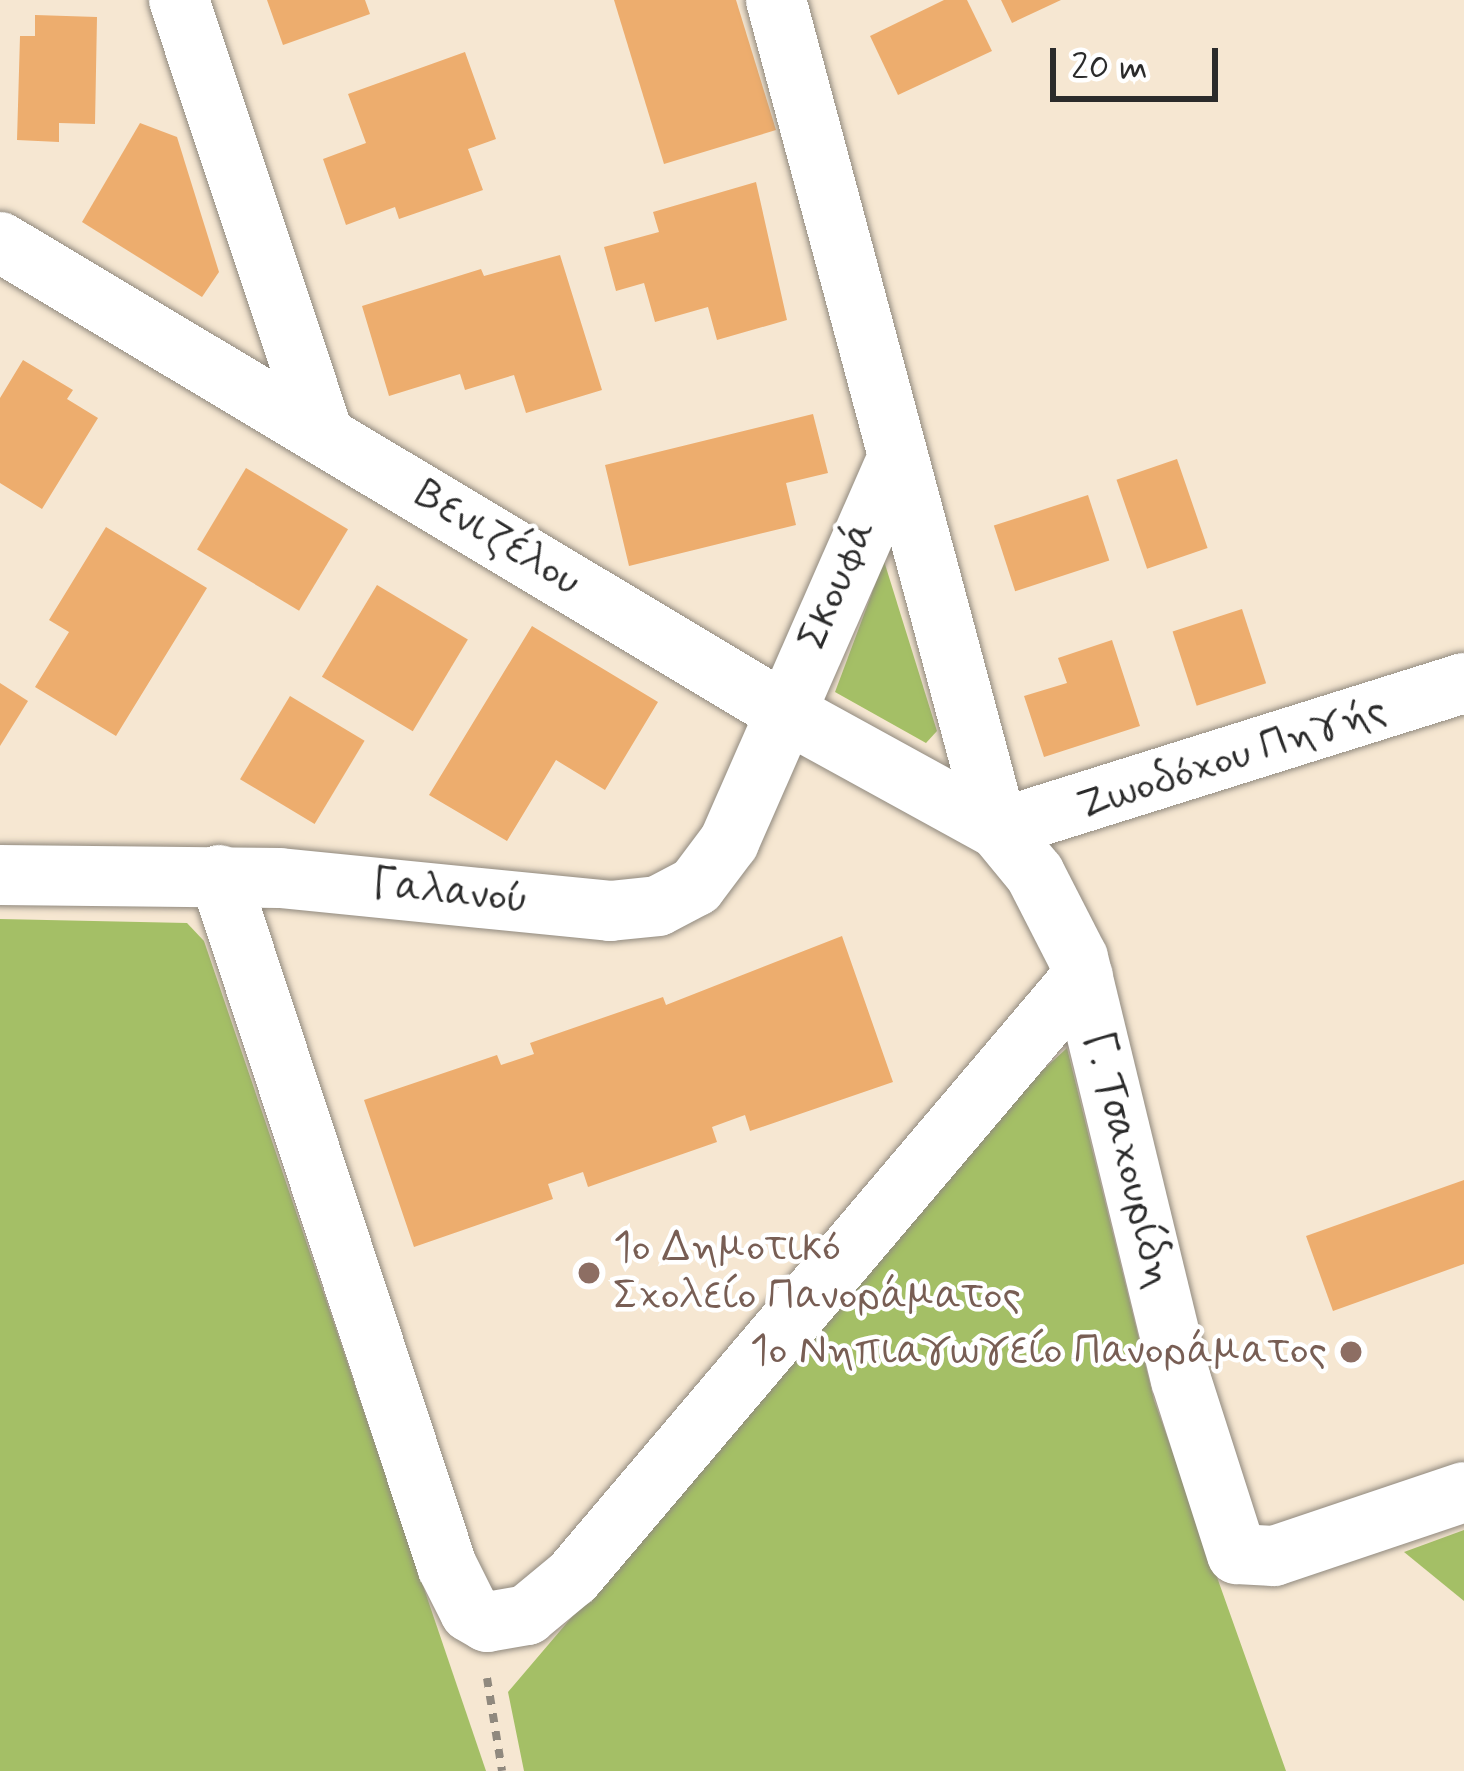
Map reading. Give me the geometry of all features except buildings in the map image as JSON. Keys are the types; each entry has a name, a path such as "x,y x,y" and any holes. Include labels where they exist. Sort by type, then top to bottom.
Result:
{"street":[{"path":"179,0 324,435"},
{"path":"776,0 998,829"},
{"name":"Βενιζέλου","path":"0,242 783,710 998,829"},
{"name":"Σκουφά","path":"783,710 896,461"},
{"name":"Ζωοδόχου Πηγής","path":"998,829 1464,683"},
{"name":"Γαλανού","path":"0,874 219,875 610,911 658,906 695,886 722,855 783,710"},
{"name":"Γ. Τσαχουρίδη","path":"998,829 1056,909 1083,976 1181,1380 1237,1554 1274,1556 1464,1492"},
{"path":"219,875 447,1566 470,1612 487,1622 527,1615 573,1576 1083,976"}],"path":[{"path":"487,1622 487,1700 502,1771"}],"green space":[{"path":"884,561 937,731 926,743 835,692"},
{"path":"0,919 187,923 204,941 486,1771 0,1771"},
{"path":"1067,1048 1154,1400 1286,1771 524,1771 508,1692 1019,1092"},
{"path":"1464,1530 1464,1601 1404,1552"}],"place":[{"name":"1ο Δημοτικό Σχολείο Πανοράματος","path":"589,1273"},
{"name":"1ο Νηπιαγωγείο Πανοράματος","path":"1351,1352"}]}
